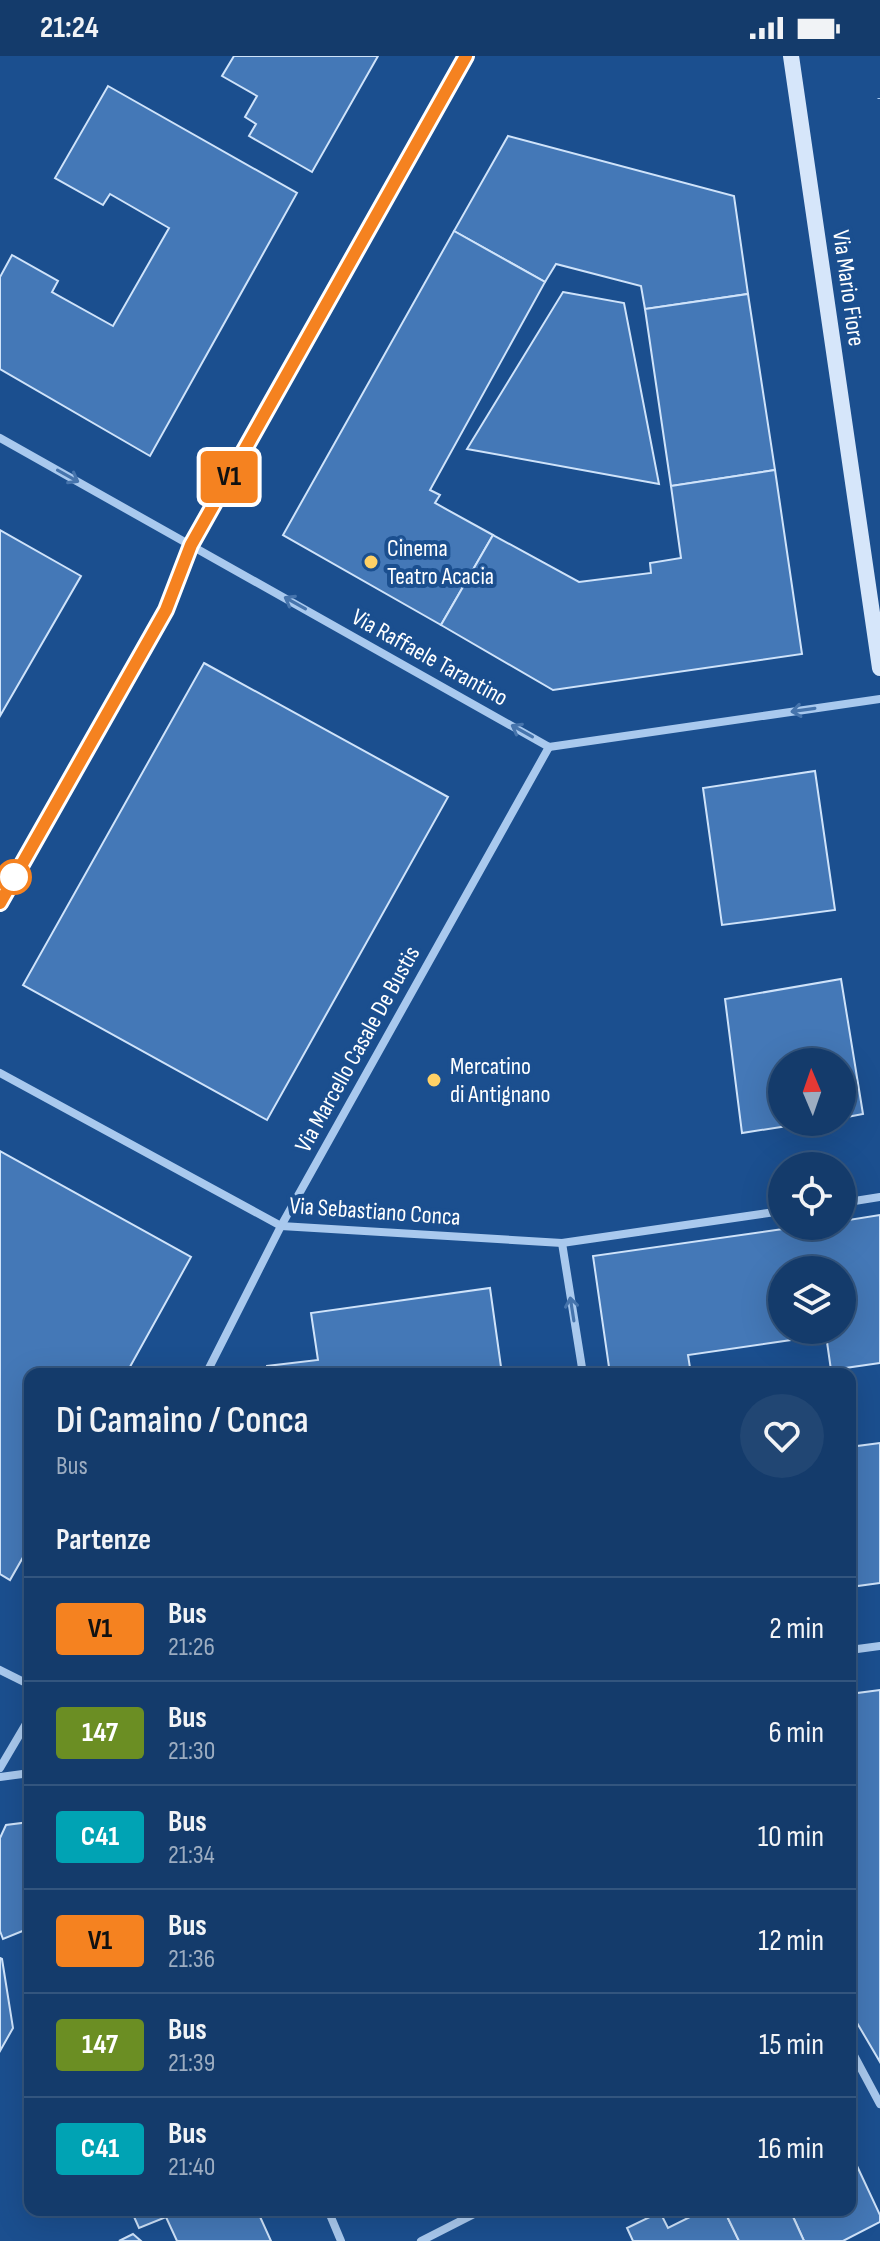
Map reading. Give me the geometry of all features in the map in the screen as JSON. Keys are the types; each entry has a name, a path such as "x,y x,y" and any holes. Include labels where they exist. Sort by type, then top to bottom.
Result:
{"street":[{"path":"0,902 166,610 191,545 466,56"},
{"name":"Via Mario Fiore","path":"791,56 880,668"},
{"name":"Via Raffaele Tarantino","path":"0,438 549,747"},
{"path":"549,747 880,699"},
{"name":"Via Marcello Casale De Bustis","path":"209,1368 281,1226 549,747"},
{"name":"Via Sebastiano Conca","path":"0,1073 281,1226 562,1243 768,1213"},
{"path":"856,1201 880,1197"},
{"path":"562,1243 582,1368"},
{"path":"856,1649 880,1646"},
{"path":"0,1670 24,1682"},
{"path":"0,1768 24,1727"},
{"path":"0,1777 24,1774"},
{"path":"856,2059 880,2104"},
{"path":"331,2216 341,2241"},
{"path":"421,2241 470,2216"}],"building":[{"path":"234,56 378,56 312,172 249,136 256,124 245,117 257,96 222,76"},
{"path":"108,86 297,193 150,456 0,369 0,277 12,255 58,281 52,292 113,326 169,228 110,194 103,205 55,178"},
{"path":"508,136 734,196 748,294 645,309 641,286 556,264 545,282 454,231"},
{"path":"454,231 545,282 430,490 440,495 435,503 493,535 441,625 283,535"},
{"path":"563,292 624,303 659,484 467,449"},
{"path":"748,294 775,470 671,486 645,309"},
{"path":"775,470 802,654 553,690 441,625 493,535 579,582 651,573 650,563 681,558 671,486"},
{"path":"0,530 81,576 0,716"},
{"path":"204,663 448,797 267,1120 23,985"},
{"path":"815,771 835,910 722,925 703,788"},
{"path":"841,979 852,1048 768,1048 768,1129 742,1133 725,999"},
{"path":"856,1071 863,1114 856,1115"},
{"path":"0,1151 191,1257 129,1368 24,1368 24,1556 10,1580 0,1574"},
{"path":"880,1215 880,1363 831,1368 827,1344 856,1344 856,1256 768,1256 768,1343 688,1355 690,1368 609,1368 593,1256 768,1231 768,1240 856,1240 856,1219"},
{"path":"490,1288 501,1368 267,1368 318,1360 311,1313"},
{"path":"880,1443 880,1583 856,1586 856,1446"},
{"path":"880,1690 880,2062 856,2021 856,1693"},
{"path":"24,1823 24,1930 3,1939 0,1931 0,1838 6,1825"},
{"path":"0,1958 13,2028 0,2051"},
{"path":"856,2164 880,2215 880,2222 843,2241 804,2241 793,2216 856,2216"},
{"path":"134,2216 260,2216 271,2241 177,2241 166,2217 139,2228"},
{"path":"652,2216 662,2216 668,2228 692,2216 727,2216 739,2241 633,2241 627,2228"},
{"path":"727,2216 793,2216 804,2241 739,2241"},
{"path":"133,2234 141,2241 119,2241"}],"bus line":[{"name":"V1","path":"0,903 166,610 191,545 466,56"}],"place":[{"name":"Cinema Teatro Acacia","path":"371,562"},
{"name":"Mercatino di Antignano","path":"434,1080"}]}
